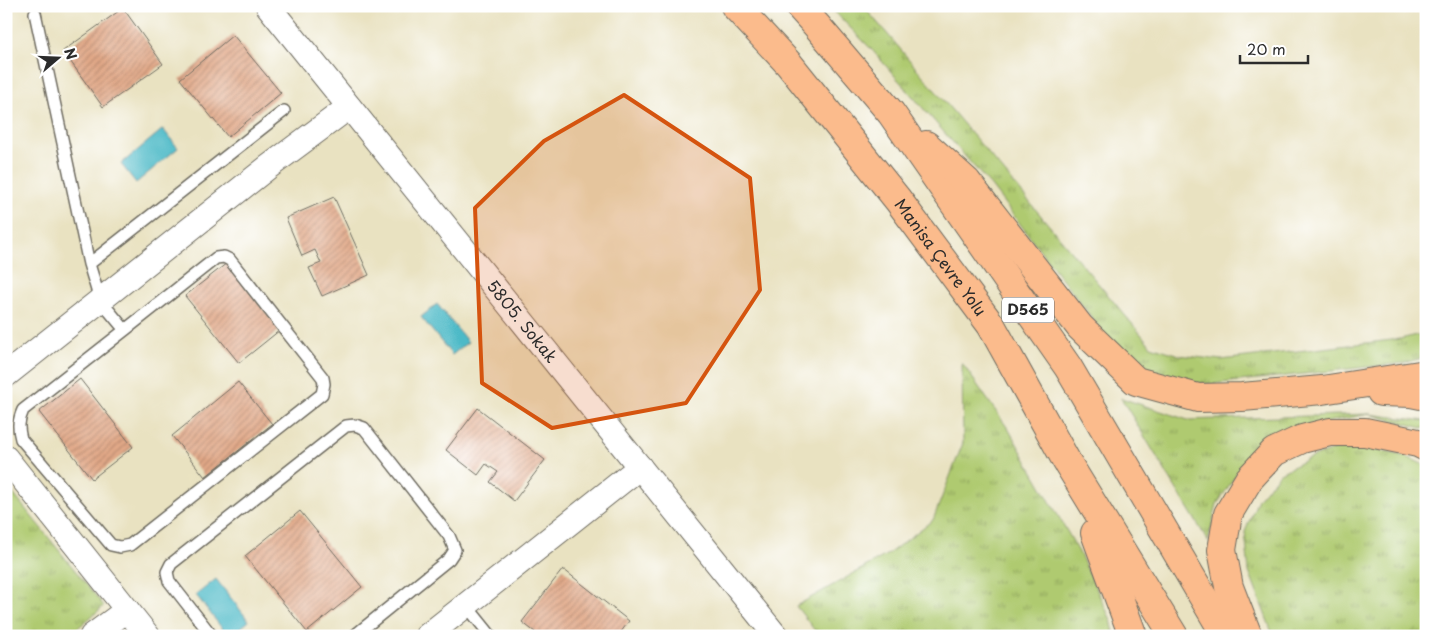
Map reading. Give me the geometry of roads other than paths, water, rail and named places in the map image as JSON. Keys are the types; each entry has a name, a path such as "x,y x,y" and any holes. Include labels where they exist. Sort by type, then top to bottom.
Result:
{"highway":[{"name":"Manisa Çevre Yolu","path":"735,6 789,64 886,185 991,325 1067,462 1174,636"},
{"name":"D565","path":"799,6 891,113 1068,367 1226,636"},
{"path":"891,113 967,182 1080,327 1136,381 1198,398 1242,398 1322,390 1426,374"},
{"path":"1322,390 1411,393 1426,396"},
{"path":"1248,636 1229,587 1222,550 1228,514 1249,479 1274,452 1302,439 1330,432 1365,432 1418,443 1426,447"},
{"path":"1067,462 1110,570 1133,636"}],"street":[{"name":"5805. Sokak","path":"268,6 640,467 769,633"},
{"path":"6,375 267,168 349,107"},
{"path":"6,458 148,636"},
{"path":"427,636 640,467"},
{"path":"92,636 126,610"}],"lane":[{"path":"35,13 89,264 100,300 125,330"},
{"path":"89,264 284,111"},
{"path":"224,257 230,260 323,378 324,384 322,394 130,545 120,547 111,545 21,439 19,420 24,410 125,330 216,258 224,257"},
{"path":"212,636 169,581 167,572 171,564 346,426 355,425 364,428 450,536 455,550 449,559 354,636"},
{"path":"466,605 491,636"}],"water":[{"path":"163,129 178,148 136,183 121,164"},
{"path":"437,304 468,342 452,355 421,317"},
{"path":"216,579 249,621 231,636 228,636 196,595"}]}
